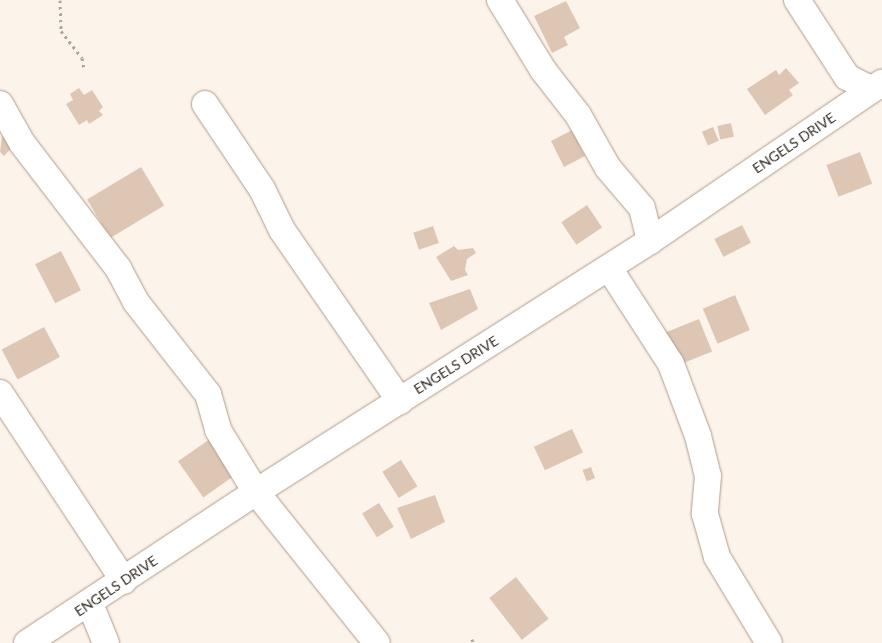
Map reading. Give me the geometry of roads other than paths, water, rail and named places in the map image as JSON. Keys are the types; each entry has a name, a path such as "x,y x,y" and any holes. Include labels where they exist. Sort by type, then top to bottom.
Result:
{"street":[{"path":"500,0 543,70 578,115 608,168 642,208 650,241"},
{"path":"797,0 813,29 847,77 877,86"},
{"name":"ENGELS DRIVE","path":"27,643 90,604 256,492 609,268 877,86"},
{"path":"0,104 22,143 118,268 136,302 208,394 218,430 256,492 377,643"},
{"path":"205,104 262,189 282,230 400,401"},
{"path":"609,268 672,364 698,436 708,476 705,514 717,557 769,643"},
{"path":"0,393 124,581"},
{"path":"90,604 106,643"}]}
